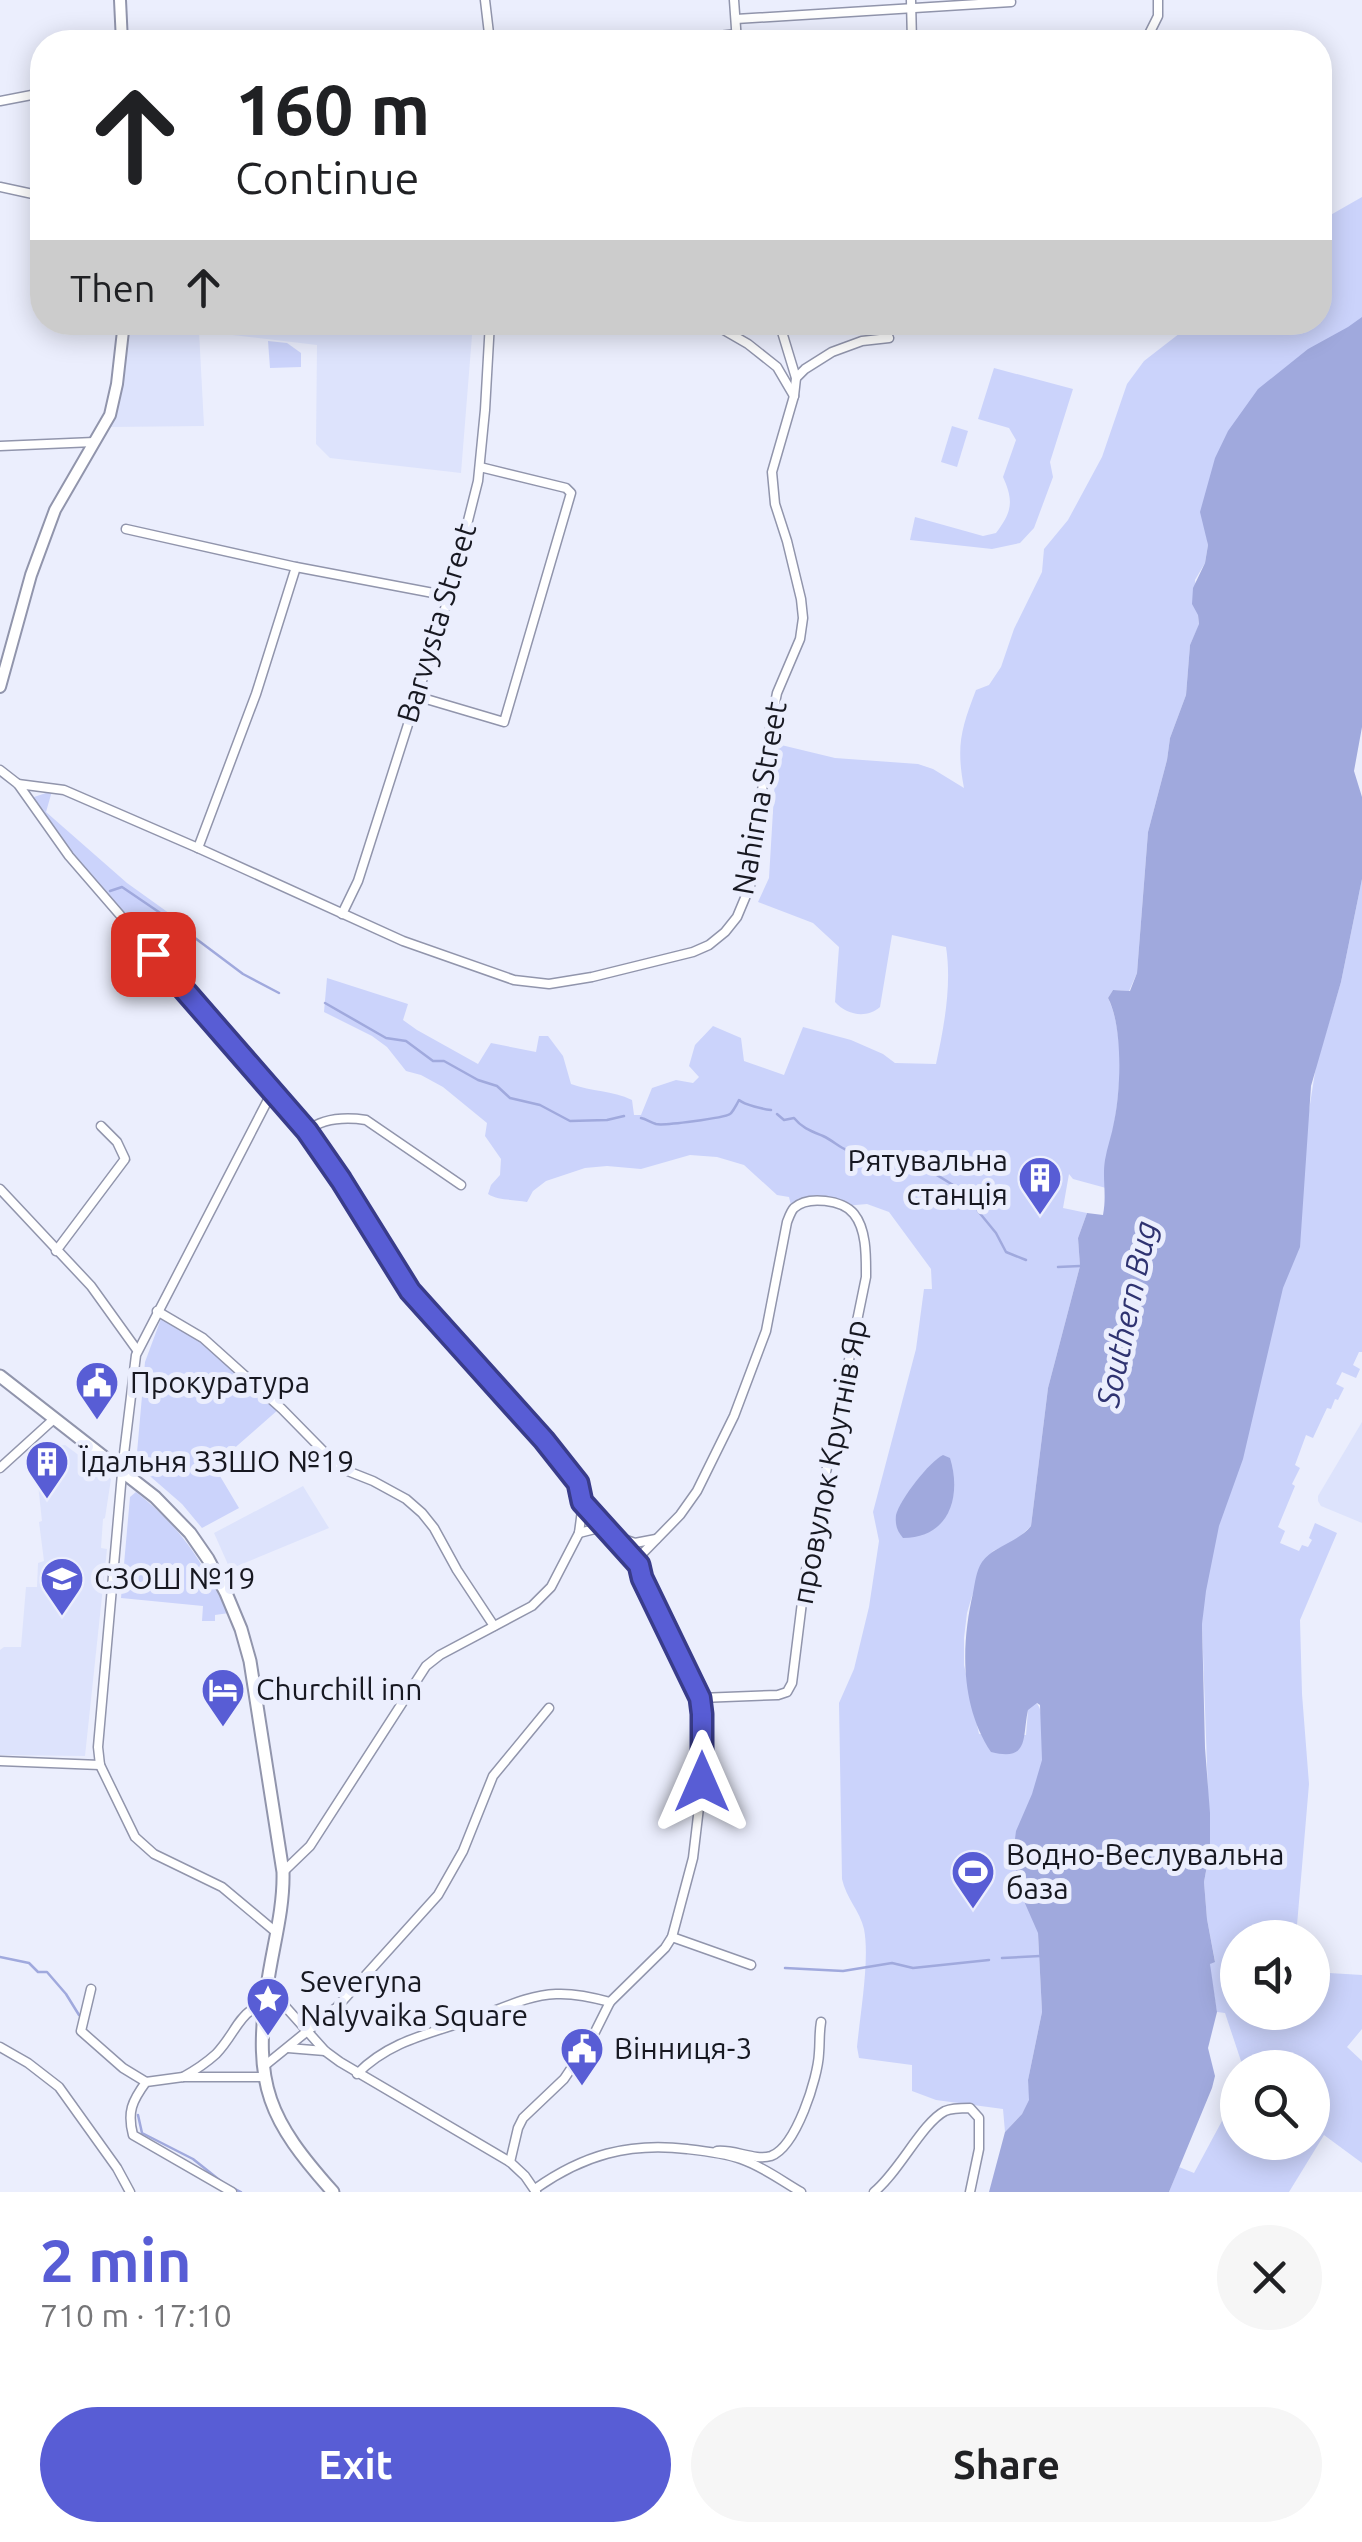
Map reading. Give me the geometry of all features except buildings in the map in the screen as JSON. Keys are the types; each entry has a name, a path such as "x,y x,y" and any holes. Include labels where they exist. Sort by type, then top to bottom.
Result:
{"main road":[{"path":"0,1376 156,1497 194,1538 220,1580 241,1629 259,1709 283,1872 266,2003 267,2092 276,2116 295,2146 334,2192"}],"street":[{"path":"120,0 121,30"},
{"path":"485,0 489,30"},
{"path":"734,0 737,30"},
{"path":"1151,30 1158,16 1158,0"},
{"path":"736,19 911,4 1010,2"},
{"path":"911,4 912,30"},
{"path":"0,101 30,95"},
{"path":"0,187 30,193"},
{"path":"0,686 54,510 110,415 123,335"},
{"name":"Barvysta Street","path":"342,914 358,880 449,596 480,467 489,335"},
{"path":"732,335 777,367 794,396"},
{"path":"782,335 796,378 832,352 862,341 889,338"},
{"name":"Nahirna Street","path":"18,784 64,790 404,941 514,980 549,984 624,970 709,944 725,932 750,886 770,728 777,694 800,639 801,599 775,504 772,472 796,378"},
{"path":"1,443 94,442"},
{"path":"416,696 504,722 556,549 570,493 566,488 480,467"},
{"path":"126,529 449,596"},
{"path":"198,848 256,694 296,567"},
{"path":"0,770 18,784 70,856 307,1131 410,1291 578,1483 582,1502 579,1533 543,1598 426,1666 310,1846 283,1872"},
{"path":"272,1092 137,1350 98,1747 100,1765 135,1838 154,1854 222,1887 278,1932"},
{"path":"307,1131 316,1124 347,1118 366,1120 462,1185"},
{"path":"56,1251 125,1159 117,1142 101,1126"},
{"path":"0,1189 91,1286 137,1350"},
{"name":"провулок Крутнів Яр","path":"656,1539 697,1491 740,1402 766,1332 792,1209 803,1202 817,1201 846,1206 859,1224 866,1265 864,1289 806,1570 792,1683 778,1695 700,1698"},
{"path":"157,1312 203,1338 340,1468 406,1499 422,1513 494,1626"},
{"path":"0,1468 55,1418"},
{"path":"510,2162 523,2118 564,2079 594,2036 610,2002 672,1937 693,1858 702,1782 700,1698 639,1565 582,1502"},
{"path":"579,1533 594,1529 635,1543 656,1539"},
{"path":"639,1565 656,1539"},
{"path":"91,1990 81,2032 146,2082 264,2072 337,2006 438,1895 463,1851 493,1776 549,1708"},
{"path":"0,1761 100,1765"},
{"path":"672,1937 751,1965"},
{"path":"358,2074 369,2062 422,2034 530,1997 583,1995 610,2002"},
{"path":"182,2077 217,2053 244,2016 266,2003 283,2004 326,2051 358,2074 510,2162 536,2190 551,2178 603,2154 632,2147 662,2146 740,2158 802,2192"},
{"path":"707,2152 727,2150 768,2157 788,2141 808,2102 821,2022"},
{"path":"0,2048 59,2087 118,2168 130,2192"},
{"path":"288,2048 326,2051"},
{"path":"146,2082 128,2117 134,2135 232,2192"},
{"path":"874,2192 889,2180 932,2121 945,2111 959,2108 970,2108 979,2118 979,2149 970,2192"}],"shaded area":[{"path":"1362,197 1362,352 1205,527 1205,563 1195,580 1199,625 1190,645 1186,695 1170,738 1148,832 1137,973 1129,991 1113,990 1108,998 1117,1026 1120,1060 1106,1188 1073,1179 1069,1174 1063,1208 1087,1213 1078,1238 1080,1266 1048,1388 1031,1526 1015,1541 993,1551 967,1613 964,1665 979,1734 1026,1735 1028,1710 1021,1688 1040,1708 1043,1735 1038,1933 1042,2012 1028,2080 1030,2100 1005,2132 1003,2109 936,2100 912,2091 912,2065 859,2058 866,1941 862,1922 842,1879 839,1703 854,1669 869,1607 879,1541 873,1512 916,1349 924,1289 932,1289 931,1269 889,1212 867,1204 845,1206 817,1201 792,1209 789,1197 777,1195 744,1165 717,1157 690,1155 641,1169 585,1168 546,1181 527,1202 492,1196 488,1194 500,1175 501,1159 485,1136 487,1123 443,1087 406,1071 387,1047 372,1036 324,1012 327,978 408,1004 403,1020 478,1064 491,1043 536,1052 539,1036 548,1036 563,1056 571,1084 632,1100 634,1115 641,1115 652,1088 676,1080 693,1083 699,1077 689,1066 695,1045 713,1026 741,1038 744,1061 784,1075 803,1027 851,1040 895,1063 936,1064 948,991 946,947 892,935 880,1007 869,1013 851,1012 835,1002 839,947 813,923 758,902 769,878 777,744 835,758 918,764 964,788 961,738 976,690 989,685 1001,667 1014,629 1042,572 1044,549 1068,520 1102,457 1127,384 1144,361 1178,335 1332,335 1332,214"},
{"path":"128,335 199,335 204,426 111,427"},
{"path":"233,335 472,335 461,473 330,458 316,444 317,345"},
{"path":"268,341 287,343 301,353 301,367 270,368"},
{"path":"994,368 1073,389 1050,462 1053,477 1034,528 1020,543 992,549 910,540 915,517 983,536 996,533 1005,519 1010,500 1003,477 1016,440 1009,428 978,419"},
{"path":"952,426 968,431 957,467 941,462"},
{"path":"52,791 46,812 127,883 180,921 153,954 69,856 34,805 34,797"},
{"path":"1362,879 1362,1352 1353,1365 1360,1369 1356,1378 1342,1372 1336,1384 1344,1388 1338,1400 1331,1409 1327,1408 1313,1438 1306,1435 1295,1465 1300,1468 1292,1484 1295,1486 1278,1527 1285,1531 1280,1543 1299,1551 1312,1540 1309,1538 1315,1523 1337,1533 1300,1620 1309,1784 1297,1920 1220,1920 1220,2012 1209,1964 1215,1961 1204,1882 1210,1849 1202,1624 1207,1515 1308,1117 1316,1066 1341,982"},
{"path":"162,1316 202,1339 279,1409 214,1466 239,1508 202,1528 182,1504 136,1464 145,1362"},
{"path":"1362,1422 1362,1523 1321,1506 1318,1496"},
{"name":"СЗОШ №19","path":"65,1445 111,1479 103,1519 101,1548 107,1549 85,1756 0,1755 0,1650 21,1647 26,1587 37,1587 38,1563 44,1561 34,1448"},
{"path":"303,1486 329,1528 230,1569 214,1533"},
{"path":"136,1492 160,1512 190,1547 213,1587 218,1586 229,1613 215,1615 215,1621 202,1621 203,1606 121,1598 130,1497"},
{"path":"1330,1973 1362,1975 1362,2029 1347,2047 1362,2061 1362,2163 1330,2139 1330,2050 1237,2050 1231,2030 1330,2030"},
{"path":"1220,2125 1220,2160 1309,2160 1289,2192 1169,2192 1179,2167 1194,2173"}],"water":[{"name":"Southern Bug","path":"1362,317 1362,727 1354,771 1362,797 1362,879 1341,982 1311,1086 1300,1247 1283,1288 1243,1459 1219,1526 1202,1624 1210,1813 1210,1849 1204,1882 1217,2012 1208,2048 1215,2076 1169,2192 989,2192 1005,2132 1029,2100 1028,2080 1042,2012 1038,1933 1020,1892 1013,1855 1016,1831 1042,1760 1037,1703 1028,1710 1022,1745 1012,1753 991,1752 973,1715 965,1654 975,1581 987,1557 1031,1526 1048,1388 1080,1266 1078,1238 1087,1213 1103,1215 1105,1160 1119,1076 1116,1025 1108,998 1113,990 1130,991 1137,973 1148,832 1170,738 1186,695 1190,645 1199,624 1192,604 1193,588 1205,563 1208,545 1200,512 1215,458 1228,431 1258,389 1308,349"},
{"path":"943,1455 950,1458 953,1473 953,1500 948,1513 931,1531 903,1538 896,1525 899,1508 923,1472"}],"waterway":[{"path":"110,891 122,887 243,974 279,993"},
{"path":"325,1003 386,1038 406,1041 433,1061 444,1061 497,1086 510,1098 540,1105 570,1121 624,1116"},
{"path":"641,1118 656,1124 717,1118 730,1114 739,1100 771,1110"},
{"path":"777,1114 784,1120 794,1118 846,1150 869,1156 894,1156 936,1174 975,1198 978,1211 1006,1252 1026,1260"},
{"path":"1058,1267 1080,1266"},
{"path":"1002,1958 1040,1956"},
{"path":"0,1957 29,1963 38,1972 47,1972 79,2015"},
{"path":"785,1968 843,1971 892,1963 913,1968 989,1960"},
{"path":"138,2115 142,2133 193,2159 222,2182"},
{"path":"229,2186 241,2192"}],"place":[{"name":"Рятувальна станція","path":"1040,1216"},
{"name":"Прокуратура","path":"97,1421"},
{"name":"Їдальня ЗЗШО №19","path":"47,1500"},
{"name":"СЗОШ №19","path":"62,1617"},
{"name":"Churchill inn","path":"223,1728"},
{"name":"Водно-Веслувальна база","path":"973,1910"},
{"name":"Severyna Nalyvaika Square","path":"268,2037"},
{"name":"Вінниця-3","path":"582,2087"}],"route":[{"path":"153,954 307,1131 410,1291 544,1440 578,1483 582,1502 639,1565 700,1698 702,1782"}]}
